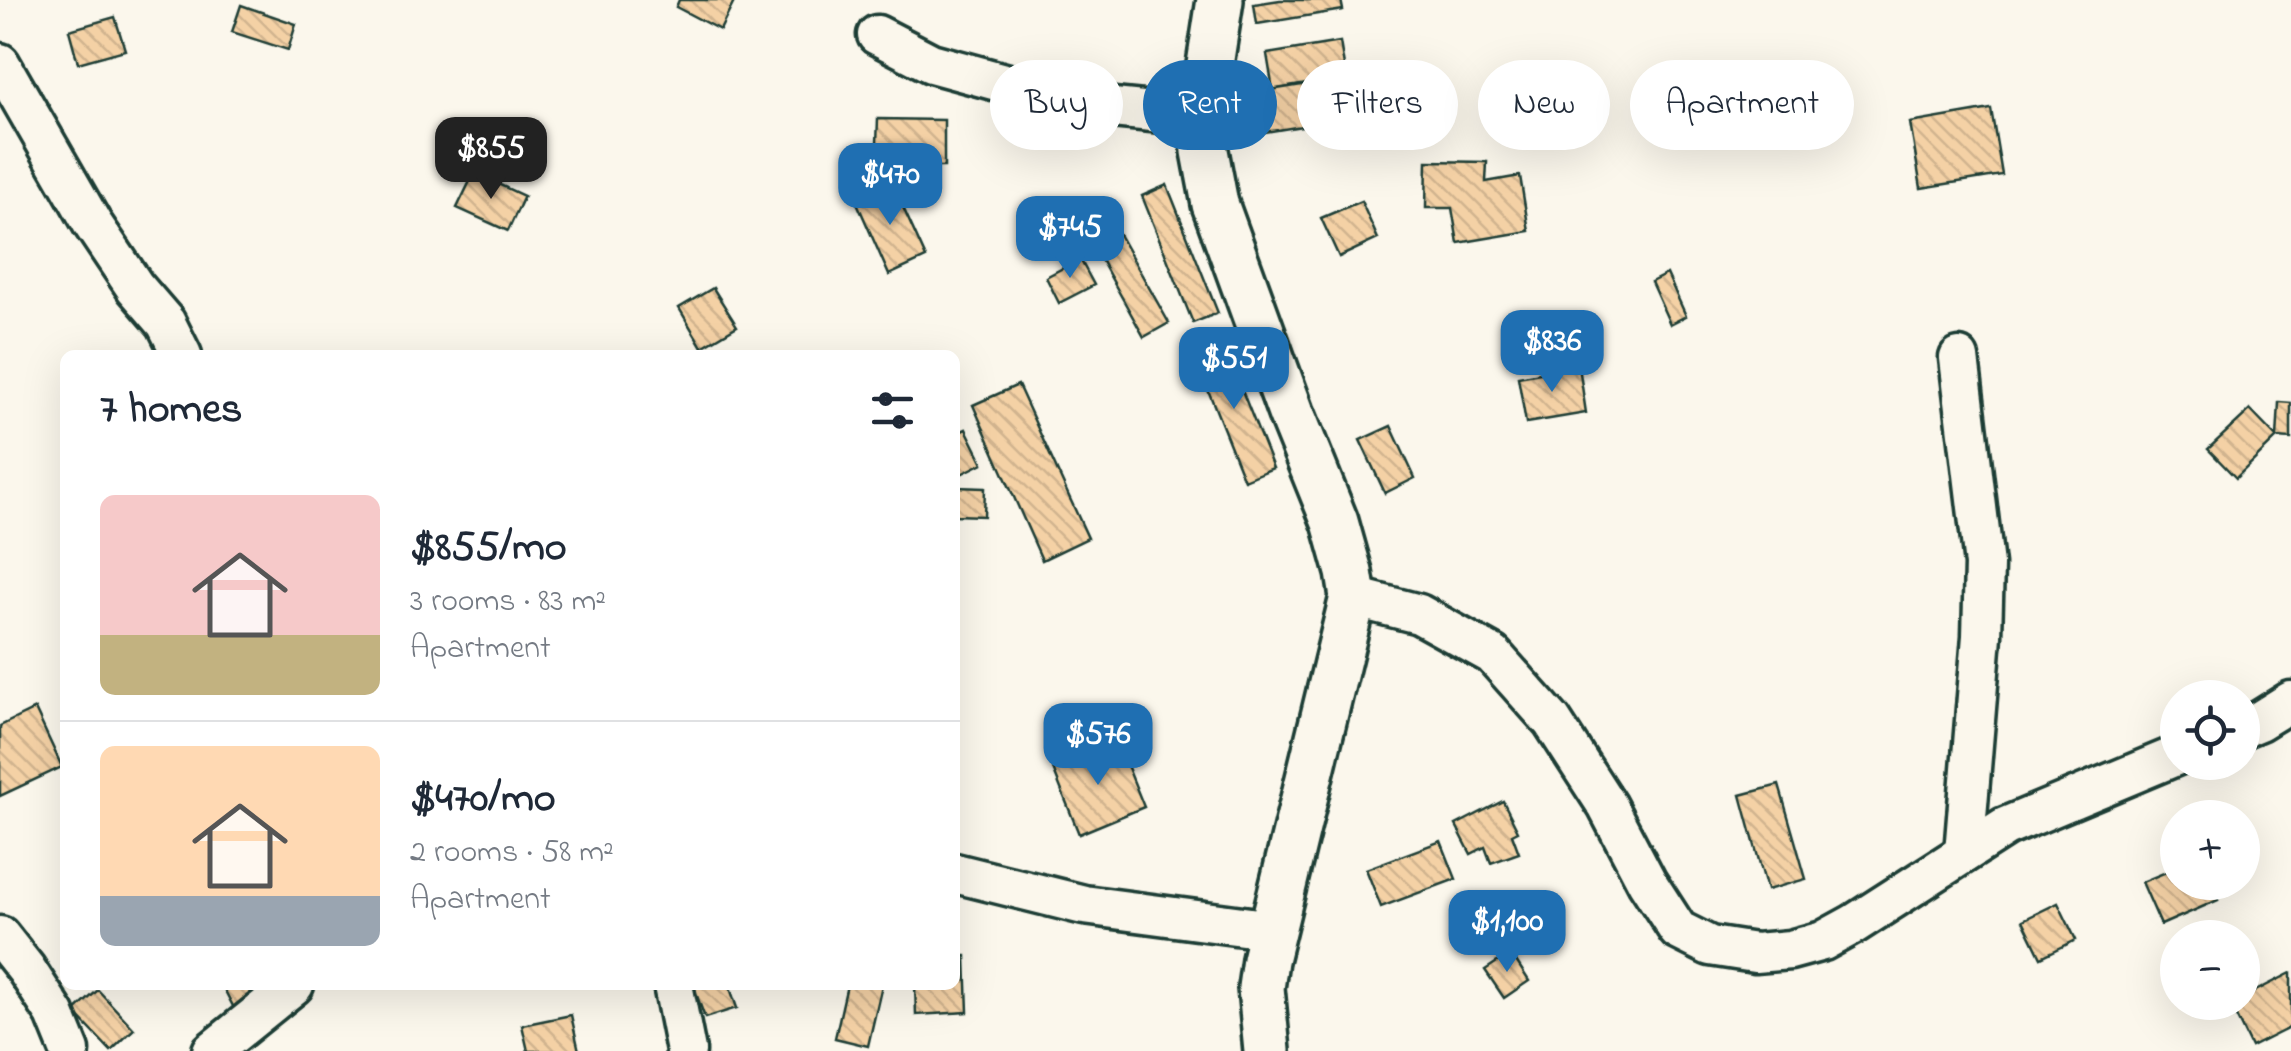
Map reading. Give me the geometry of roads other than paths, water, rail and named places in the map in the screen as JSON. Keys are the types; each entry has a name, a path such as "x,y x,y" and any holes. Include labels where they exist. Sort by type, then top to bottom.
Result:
{"street":[{"path":"1211,60 1220,0"},
{"path":"878,35 932,63 1102,107 1143,111"},
{"path":"0,63 92,223 135,287 166,323 180,350"},
{"path":"1205,150 1214,204 1335,522 1352,597 1261,988 1266,1051"},
{"path":"1959,358 1984,565 1964,852"},
{"path":"1352,597 1419,614 1493,654 1552,721 1607,806 1647,882 1678,930 1710,946 1755,953 1822,942 2004,827 2160,763"},
{"path":"2260,720 2291,701"},
{"path":"960,875 1084,904 1273,930"},
{"path":"0,936 54,1014 70,1051"},
{"path":"212,1051 288,990"},
{"path":"674,990 686,1051"}]}
